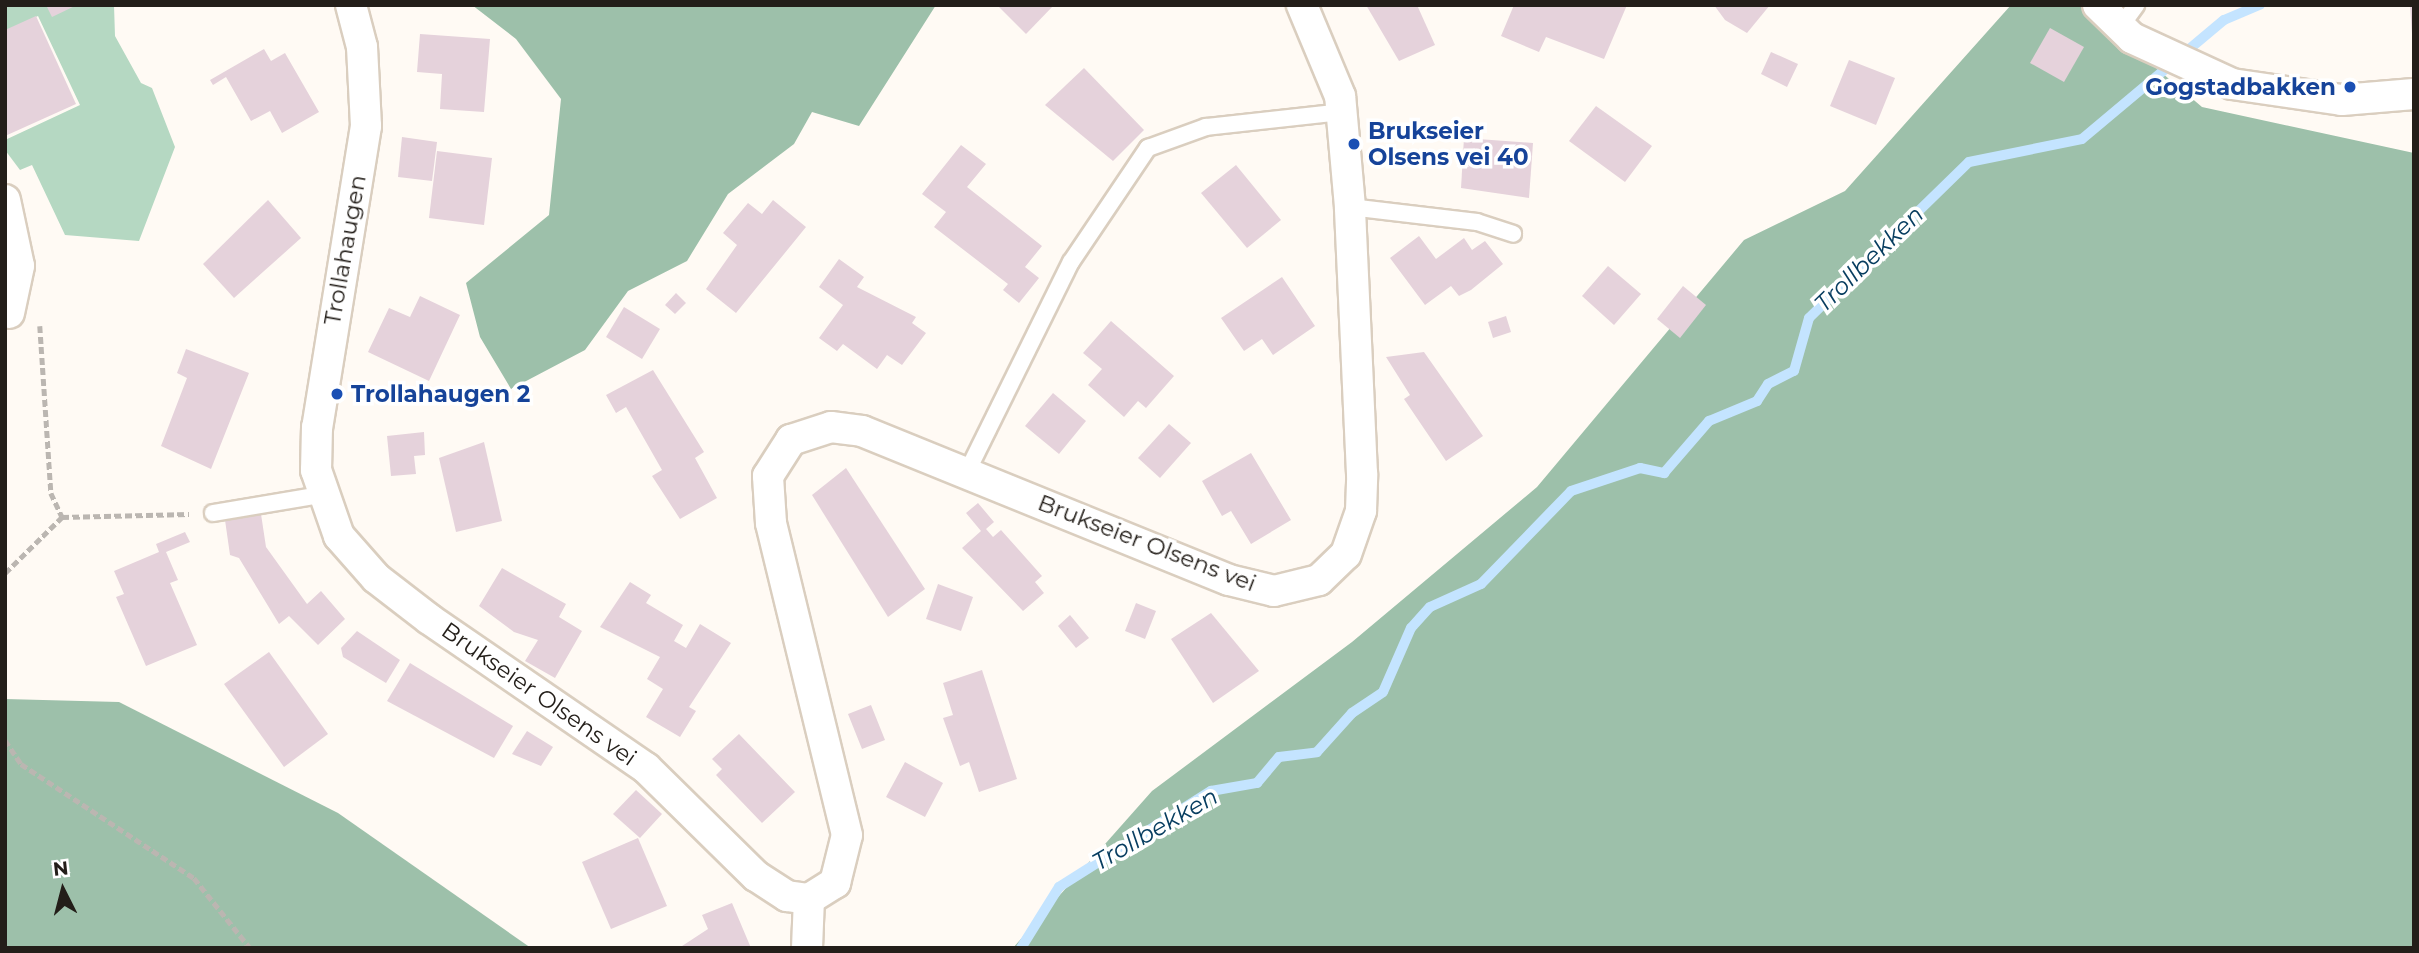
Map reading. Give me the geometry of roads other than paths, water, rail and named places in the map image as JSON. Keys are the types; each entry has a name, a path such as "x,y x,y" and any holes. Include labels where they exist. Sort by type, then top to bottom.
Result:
{"street":[{"name":"Trollahaugen","path":"321,495 316,459 322,383 366,126 362,47 351,5"},
{"name":"Brukseier Olsens vei","path":"321,495 346,548 376,578 646,768 757,876 787,896 809,899 835,883 847,835 771,523 767,492 773,463 791,440 831,427 862,431 968,470 1229,580 1274,590 1319,580 1346,554 1361,511 1350,207 1342,112 1329,62 1303,5"},
{"path":"2098,5 2232,84 2342,100 2414,94"},
{"path":"5,200 19,266 9,313"},
{"path":"807,948 809,899"}],"lane":[{"path":"968,470 1071,262 1148,148 1206,127 1342,112"},
{"path":"1350,207 1477,222 1513,234"},
{"path":"213,513 321,495"}],"waterway":[{"name":"Trollbekken","path":"1021,948 1059,887 1211,791 1257,783 1279,757 1317,752 1352,713 1383,692 1411,628 1430,607 1481,584 1571,491 1640,468 1664,473 1709,421 1757,401 1768,384 1794,371 1809,318 1969,162 2082,139 2224,20 2260,5"}],"place":[{"name":"Gogstadbakken","path":"2350,87"},
{"name":"Brukseier Olsens vei 40","path":"1354,144"},
{"name":"Trollahaugen 2","path":"337,394"}]}
